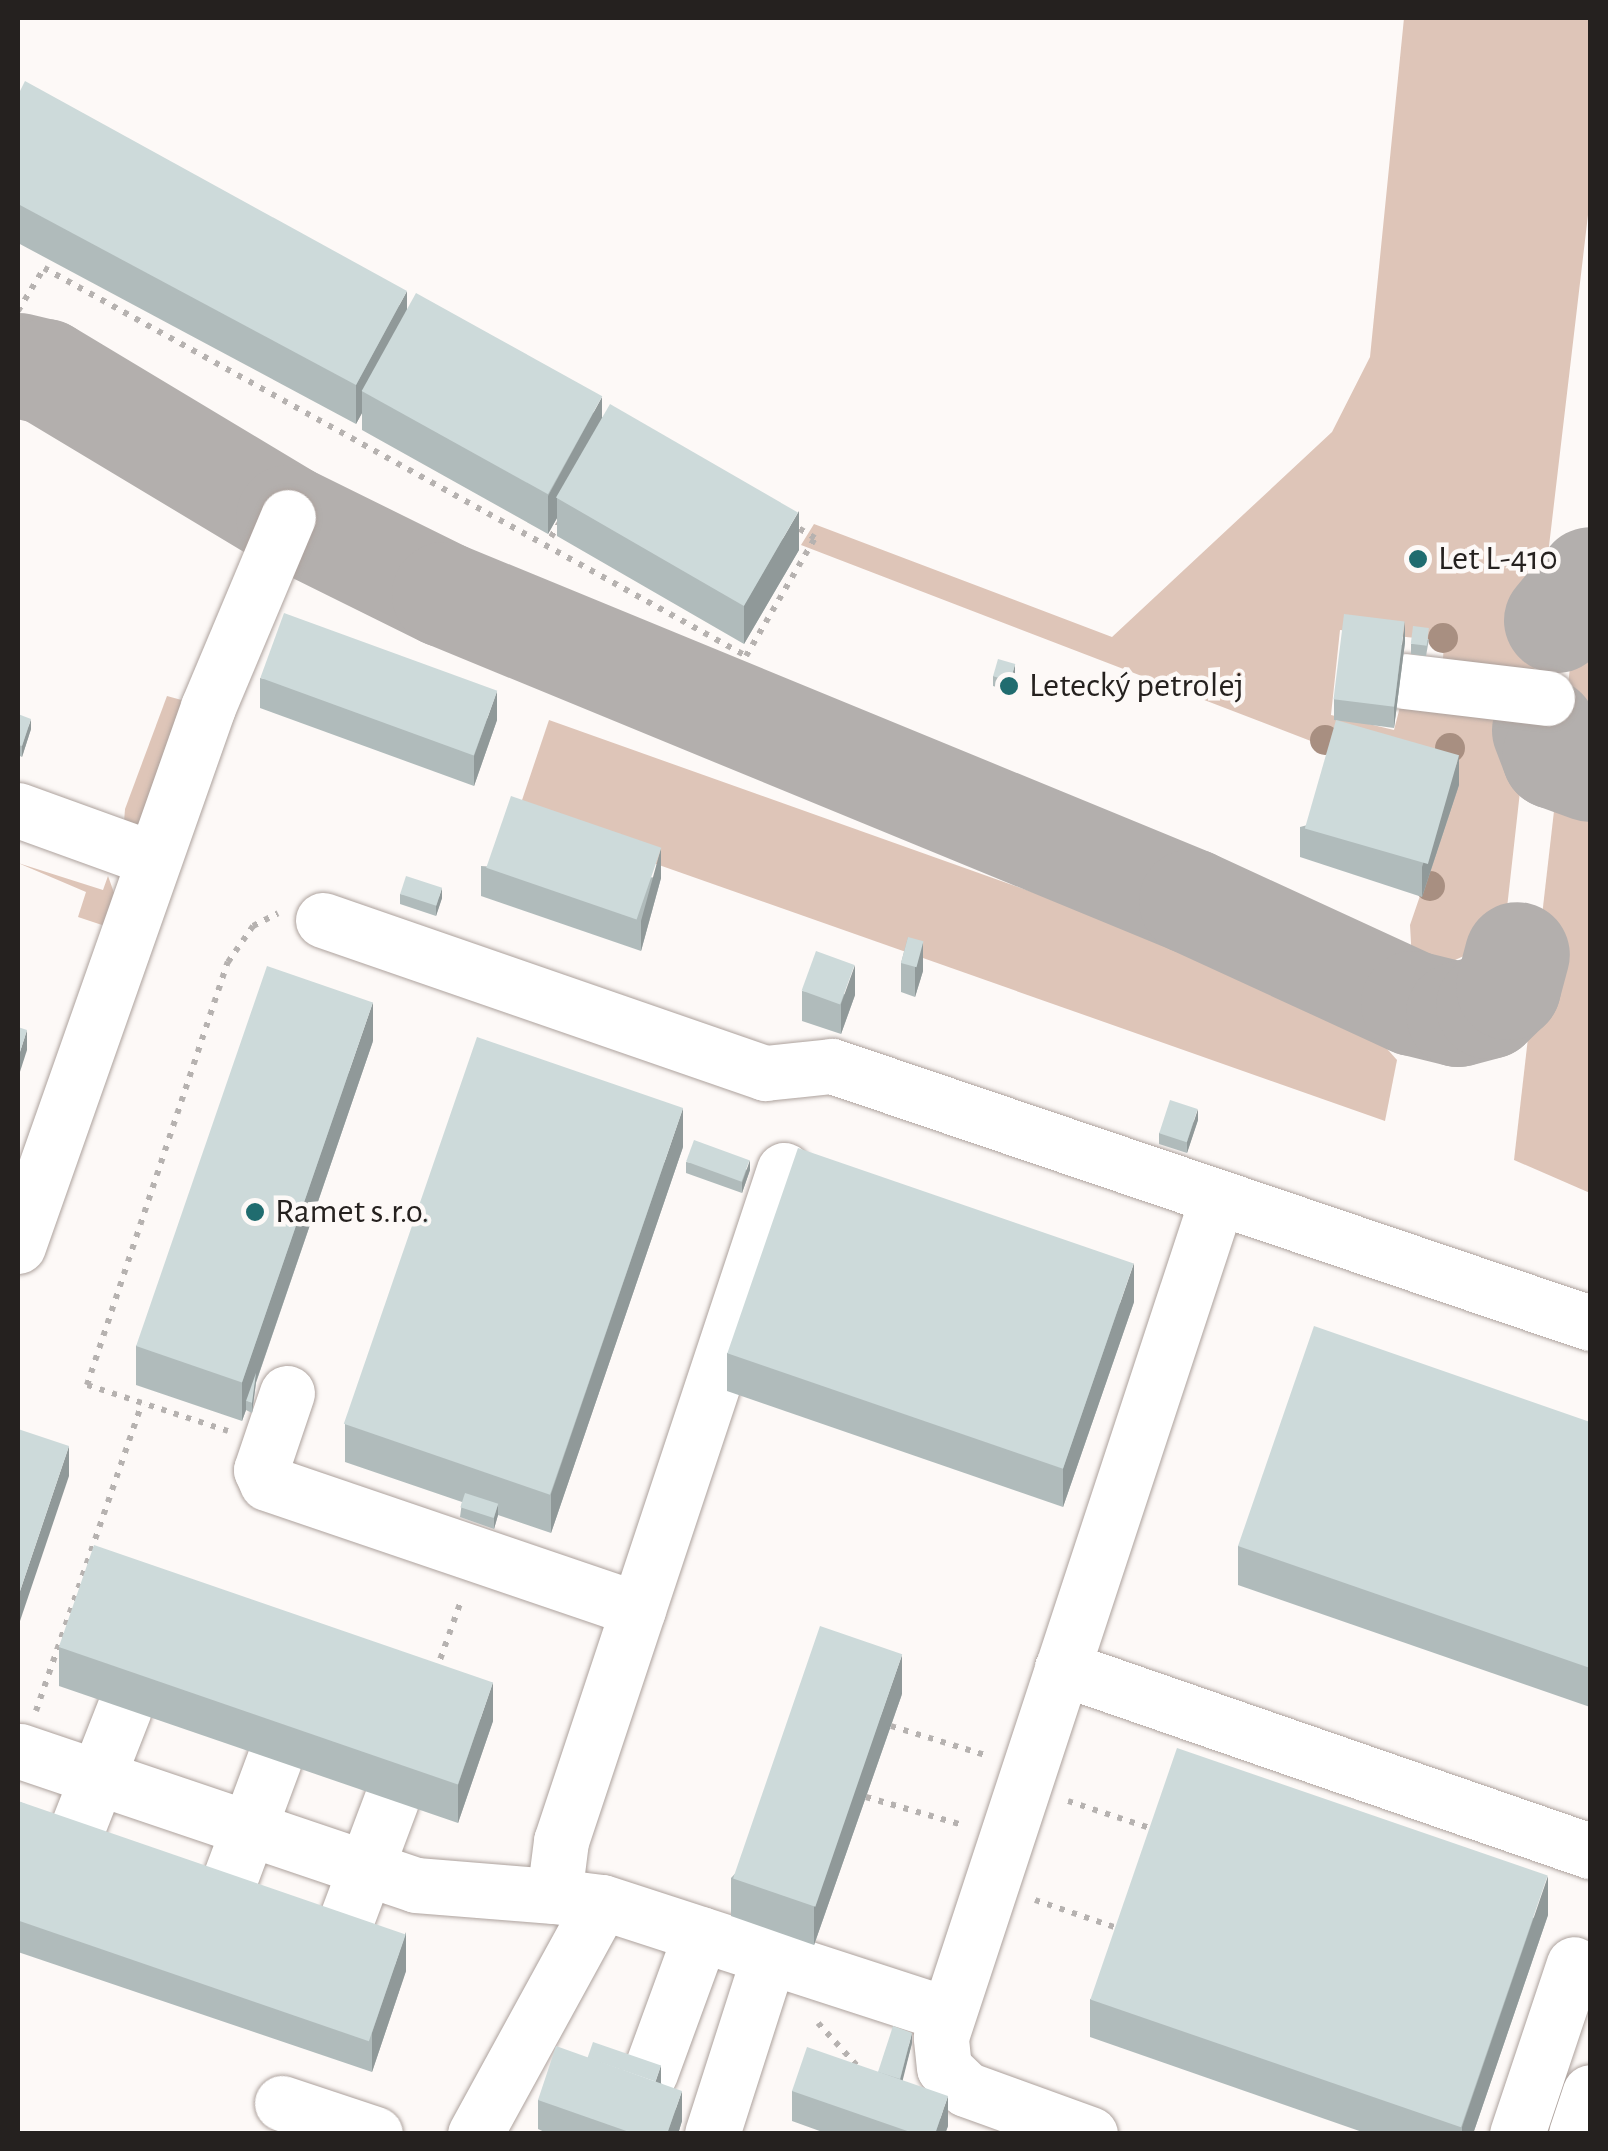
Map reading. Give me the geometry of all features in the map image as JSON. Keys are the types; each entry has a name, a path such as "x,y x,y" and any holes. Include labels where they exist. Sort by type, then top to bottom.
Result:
{"lane":[{"path":"18,1246 154,858 288,517"},
{"path":"1404,680 1547,698"},
{"path":"21,825 154,858"},
{"path":"323,920 765,1073 832,1066 1590,1323"},
{"path":"475,2134 578,1899 562,1841 784,1170"},
{"path":"1090,2134 951,2078 940,2056 946,2014 1216,1199"},
{"path":"288,1393 269,1444 266,1483 638,1609"},
{"path":"1062,1668 1590,1851"},
{"path":"66,1856 124,1708"},
{"path":"20,1751 416,1885 578,1899 701,1934 946,2014"},
{"path":"219,1908 274,1760"},
{"path":"336,1947 392,1800"},
{"path":"650,2073 701,1934"},
{"path":"712,2134 769,1956"},
{"path":"1517,2134 1574,1964"},
{"path":"1576,2134 1590,2092"},
{"path":"282,2102 375,2134"}],"path":[{"path":"18,311 44,268 746,656 815,538 776,516"},
{"path":"550,537 570,503"},
{"path":"269,1444 86,1385 228,962 268,916 323,920"},
{"path":"20,1751 142,1404"},
{"path":"433,1680 477,1554"},
{"path":"891,1726 1161,1832"},
{"path":"866,1797 1127,1931"}],"shaded area":[{"path":"1404,18 1590,18 1590,198 1533,682 1443,659 1444,641 1340,630 1331,715 1394,730 1401,703 1529,711 1507,908 1484,947 1426,973 1412,961 1410,925 1458,785 1316,743 801,545 814,524 1112,637 1332,432 1370,357"},
{"path":"1590,615 1590,755 1570,746 1563,731 1572,649"},
{"path":"167,696 196,704 142,834 124,822 125,809"},
{"path":"549,720 1347,1004 1397,1060 1385,1121 517,815"},
{"path":"1590,789 1590,1193 1514,1160 1554,811 1567,792"},
{"path":"18,863 103,890 108,876 117,901 111,928 78,917 86,892"}],"building":[{"path":"25,81 407,291 356,385 18,204 18,95"},
{"path":"416,293 602,396 548,494 362,391"},
{"path":"610,404 798,512 744,606 556,498"},
{"path":"284,613 497,691 474,755 260,678"},
{"path":"1344,614 1405,621 1394,707 1334,699"},
{"path":"1413,626 1429,628 1427,646 1411,644"},
{"path":"998,659 1015,664 1010,681 993,676"},
{"path":"18,714 31,719 22,746 18,745"},
{"path":"1336,720 1459,755 1428,864 1305,829"},
{"path":"511,796 661,848 637,920 486,868"},
{"path":"406,876 442,888 436,906 400,894"},
{"path":"908,937 923,941 916,967 901,963"},
{"path":"816,951 855,965 840,1004 802,990"},
{"name":"Ramet s.r.o.","path":"267,966 373,1002 242,1383 136,1346"},
{"path":"18,1027 27,1030 18,1058"},
{"path":"477,1037 683,1108 550,1495 344,1424"},
{"path":"1170,1100 1198,1109 1187,1142 1159,1133"},
{"path":"694,1140 749,1160 742,1182 686,1162"},
{"path":"798,1148 1134,1264 1063,1469 727,1353"},
{"path":"1314,1326 1590,1422 1590,1668 1238,1546"},
{"path":"256,1373 252,1403 246,1401"},
{"path":"18,1429 69,1446 18,1597"},
{"path":"465,1493 498,1504 494,1518 460,1507"},
{"path":"94,1545 493,1682 458,1785 59,1647"},
{"path":"820,1626 902,1654 815,1907 733,1878"},
{"path":"1177,1748 1548,1876 1461,2127 1090,2000"},
{"path":"18,1801 406,1934 369,2041 18,1921"},
{"path":"893,2026 912,2033 900,2079 878,2072"},
{"path":"593,2042 661,2065 656,2082 587,2058"},
{"path":"556,2046 682,2091 667,2134 635,2134 538,2100"},
{"path":"807,2047 948,2096 935,2134 916,2134 792,2091"}],"taxiway":[{"path":"18,365 45,371 288,517 444,594 1191,901 1413,1003 1458,1014 1488,1006 1508,987 1517,954"},
{"path":"1556,620 1590,579"},
{"path":"1544,730 1554,756 1590,769"}],"place":[{"name":"Let L-410","path":"1418,559"},
{"name":"Letecký petrolej","path":"1009,686"},
{"name":"Ramet s.r.o.","path":"255,1212"}]}
